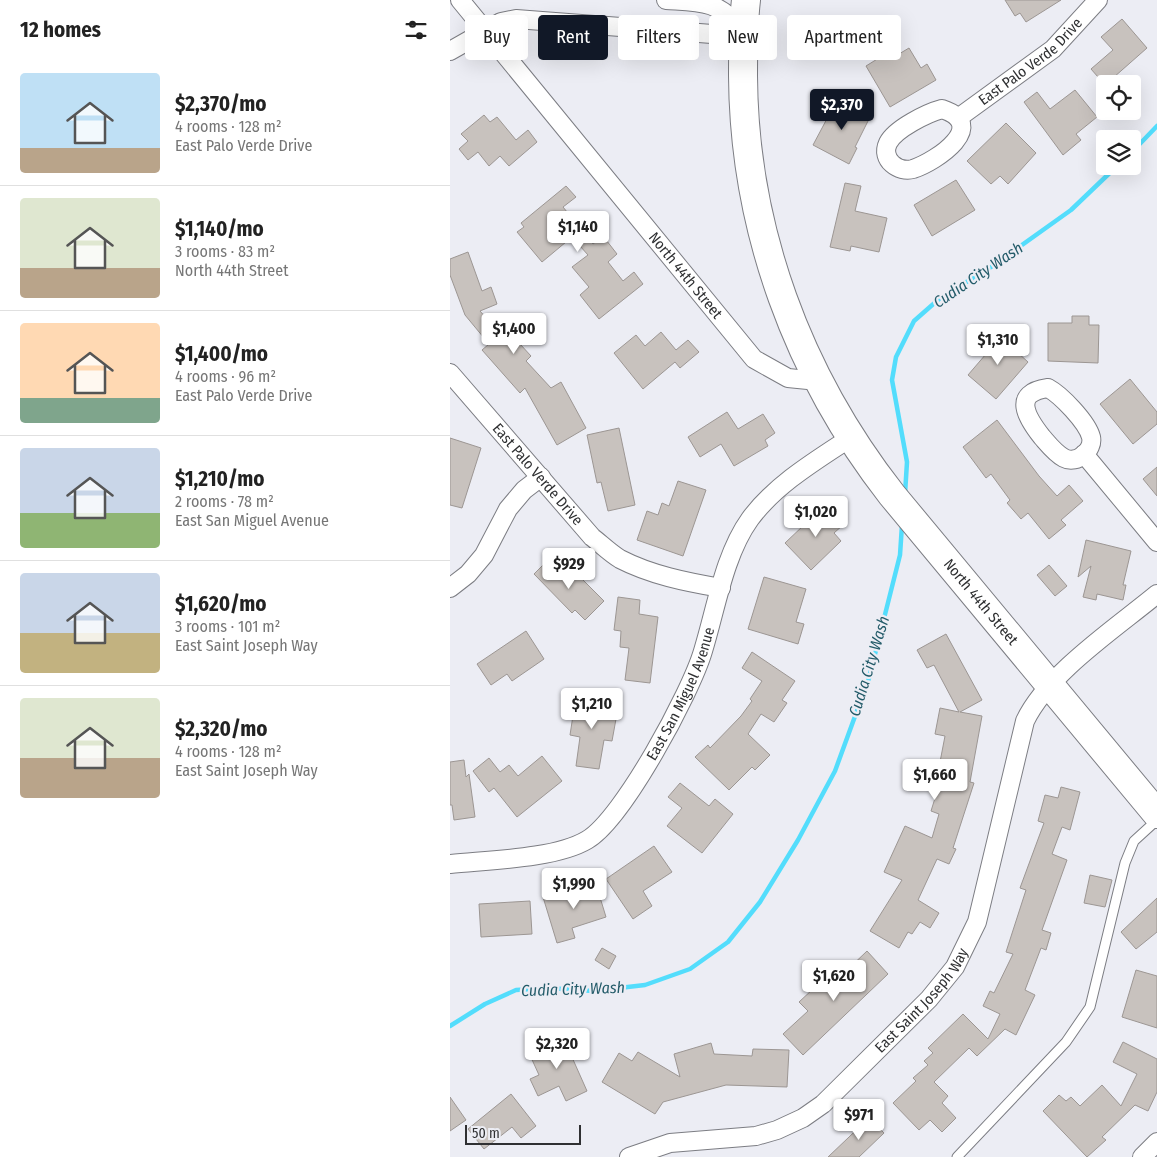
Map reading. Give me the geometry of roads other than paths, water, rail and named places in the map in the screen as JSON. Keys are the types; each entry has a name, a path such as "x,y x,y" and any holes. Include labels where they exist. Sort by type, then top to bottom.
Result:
{"main road":[{"name":"North 44th Street","path":"743,60 743,101 755,202 782,300 818,381 850,438 892,495 937,552 1157,814"}],"street":[{"name":"North 44th Street","path":"460,0 472,15"},
{"path":"666,0 710,3 742,15"},
{"name":"East Palo Verde Drive","path":"958,118 1053,50 1098,0"},
{"path":"528,21 709,34"},
{"path":"450,51 465,42"},
{"name":"North 44th Street","path":"508,60 754,359 788,378 818,381"},
{"name":"East Palo Verde Drive","path":"450,373 592,537 618,558 650,572 690,583 721,588"},
{"name":"East San Miguel Avenue","path":"450,864 555,852 586,840 600,831 631,790 691,684 703,653 729,562 749,521 766,501 850,438"},
{"path":"1084,454 1157,542"},
{"path":"450,588 468,574 484,555 508,509 524,490 540,477"},
{"name":"East Saint Joseph Way","path":"628,1157 670,1143 756,1136 777,1130 803,1118 823,1104 929,999 955,967 977,922 1025,721 1031,709 1050,686 1078,658 1157,594"},
{"path":"1142,1157 1157,1142"}],"lane":[{"path":"957,1157 1066,1042 1090,1007 1126,863 1134,841 1157,820"}],"waterway":[{"name":"Cudia City Wash","path":"1141,143 1157,126"},
{"name":"Cudia City Wash","path":"905,494 907,462 892,380 896,357 914,321 939,299 994,265 1071,210 1108,175"},
{"name":"Cudia City Wash","path":"450,1026 485,1004 516,990 548,988 593,991 645,985 690,969 728,942 760,902 798,840 835,771 869,678 900,555 902,525"}]}
